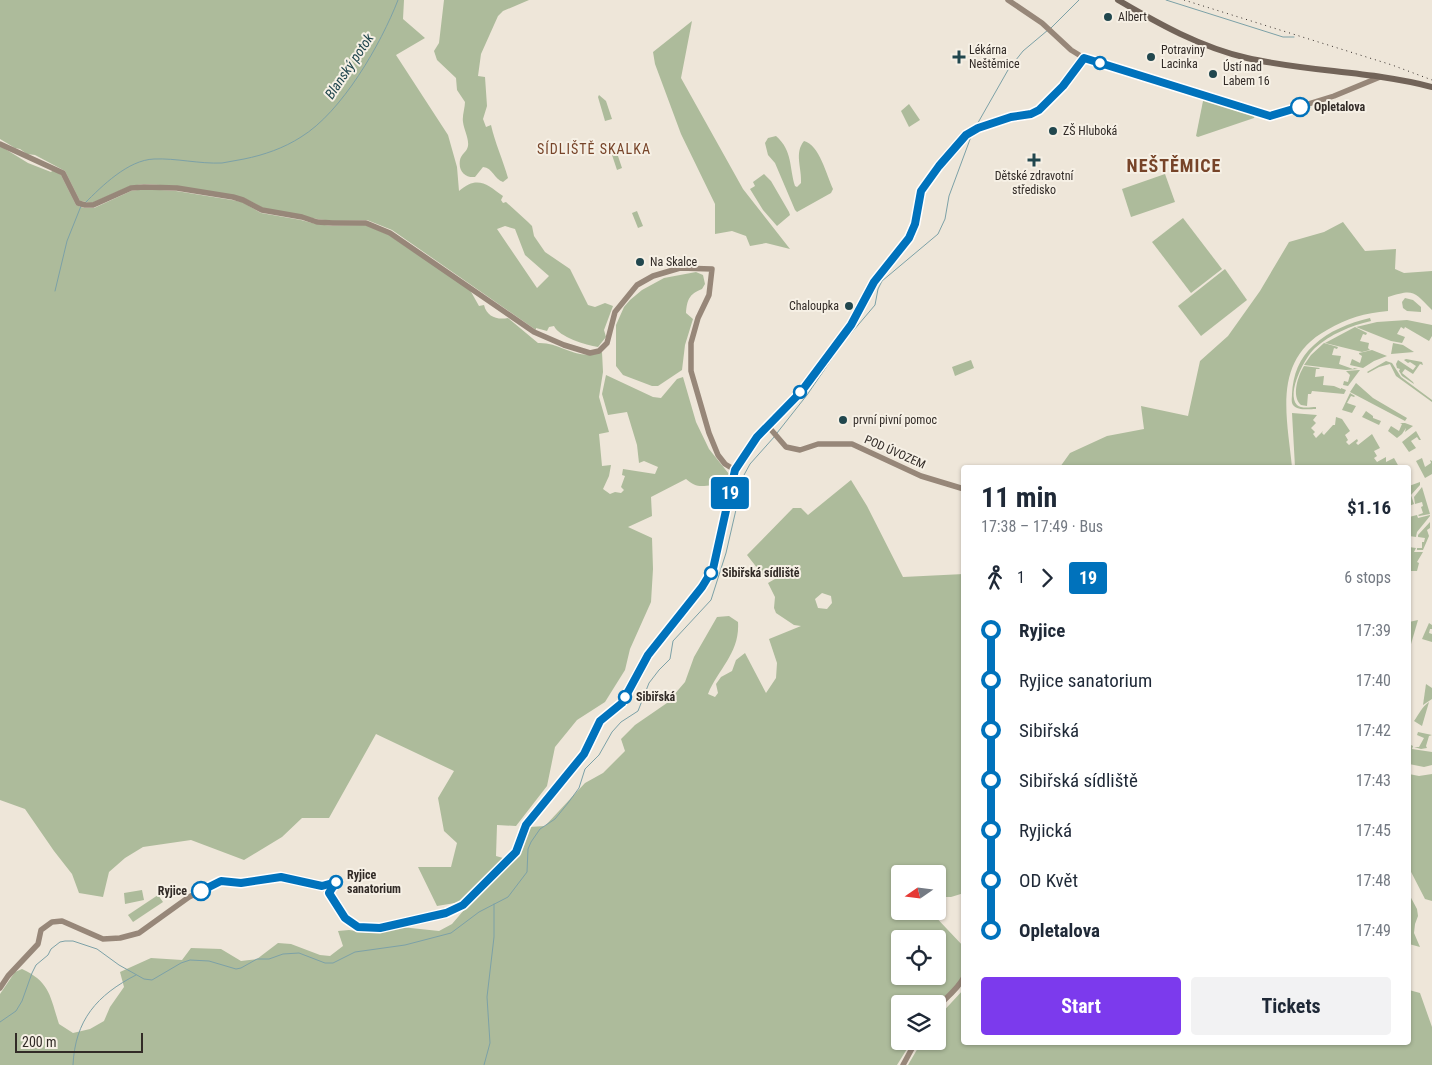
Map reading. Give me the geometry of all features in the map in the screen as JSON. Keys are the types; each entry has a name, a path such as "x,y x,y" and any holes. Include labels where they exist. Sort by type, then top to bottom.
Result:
{"main road":[{"path":"1118,0 1187,38 1253,59 1282,65 1382,76 1432,87"}],"street":[{"path":"1008,0 1049,30 1071,50 1084,58 1270,116 1334,96 1382,76"},
{"path":"0,988 8,976 38,944 41,930 52,922 62,921 103,939 120,938 139,933 189,897 221,881 241,883 281,877 322,886 329,893 345,918 358,927 380,928 446,913 463,905 516,852 526,825 584,754 600,721 622,703 648,655 702,587 713,569 735,470 757,437 801,392 851,325 874,282 909,238 915,224 921,191 939,166 976,129 1011,117 1031,114 1039,110 1063,86 1084,58"},
{"path":"0,144 63,173 78,203 85,205 93,205 131,188 177,188 243,200 262,210 302,217 317,222 366,223 390,233 534,332 590,354 600,351 606,344 615,312 637,285 653,276 680,268 712,269 709,295 698,318 691,343 690,371 709,433 718,455 725,464 735,470"},
{"name":"POD ÚVOZEM","path":"767,425 786,447 800,450 818,444 852,444 921,476 961,489"},
{"path":"946,999 961,983"},
{"path":"902,1065 911,1050"}],"green space":[{"path":"0,0 404,0 403,19 425,38 396,55 448,135 457,167 459,191 471,183 477,182 487,185 503,196 501,200 503,203 506,202 532,226 534,236 545,252 570,269 588,305 595,307 605,303 613,306 604,330 606,337 598,347 567,337 561,334 554,326 549,327 547,331 536,328 536,330 392,230 367,220 333,221 317,219 263,208 244,198 177,186 144,184 130,186 92,203 80,201 65,171 35,155 27,154 0,139","holes":["505,226 515,229 525,255 549,276 537,288 497,229"]},
{"path":"444,0 529,0 503,11 498,16 481,54 478,76 485,77 487,106 483,119 486,127 491,125 506,171 508,178 503,182 486,168 483,167 475,177 471,177 465,175 460,167 461,158 468,146 463,120 465,102 457,90 456,78 437,60 434,51 439,43"},
{"path":"692,21 681,78 743,189 790,249 766,243 750,246 746,236 732,231 715,234 715,204 681,134 655,64 653,52"},
{"path":"599,95 606,101 612,119 605,121"},
{"path":"1205,99 1255,115 1254,118 1198,137 1196,136"},
{"path":"909,104 920,120 909,127 901,111"},
{"path":"776,136 788,153 795,186 797,187 801,183 799,151 804,141 809,143 818,154 833,189 831,193 797,212 795,210 775,163 768,155 765,143 768,138"},
{"path":"0,147 28,163 51,172 53,170 61,175 76,205 84,208 94,208 131,191 144,189 176,191 242,202 261,213 316,224 333,226 366,225 389,235 470,290 479,306 484,305 490,315 496,318 508,318 538,343 554,345 584,355 602,352 603,372 599,397 609,432 599,434 602,466 611,465 609,476 603,489 610,494 615,492 621,493 624,490 621,487 625,476 622,475 623,469 655,474 658,467 644,461 639,463 637,445 627,412 608,415 602,394 606,375 653,397 661,398 677,379 683,377 696,422 709,449 729,474 728,484 715,481 712,485 698,486 686,479 651,497 652,516 628,527 652,538 653,569 651,602 630,649 625,670 605,702 577,720 555,747 547,786 516,826 497,825 496,856 503,858 461,902 437,906 418,867 451,867 457,843 444,831 438,798 454,771 376,734 329,818 302,818 282,837 244,860 191,840 143,847 125,858 109,872 103,897 79,893 72,874 25,809 0,800"},
{"path":"616,150 622,168 617,170 611,152"},
{"path":"764,174 771,181 790,215 777,226 763,210 750,189 755,186 753,182"},
{"path":"1165,174 1175,202 1131,217 1122,189"},
{"path":"637,211 643,226 638,228 632,213"},
{"path":"1183,218 1222,269 1191,293 1152,242"},
{"path":"1343,222 1365,251 1396,249 1395,269 1404,273 1432,271 1432,310 1413,293 1397,294 1388,297 1388,311 1349,319 1327,330 1310,342 1298,357 1290,373 1287,391 1286,409 1292,465 1061,465 1070,453 1107,436 1144,429 1141,406 1188,416 1200,361 1228,336 1260,291 1289,242 1324,232"},
{"path":"1225,269 1247,300 1201,336 1178,306"},
{"path":"696,272 703,275 705,284 702,289 691,295 687,304 686,313 693,319 685,345 682,370 658,386 652,386 623,375 616,366 616,325 624,307 642,290 664,278"},
{"path":"1405,298 1413,300 1421,307 1421,312 1407,311 1403,308 1402,302"},
{"path":"1370,318 1371,321 1348,328 1315,348 1306,359 1298,375 1294,399 1299,406 1316,407 1316,409 1295,407 1292,401 1294,380 1304,355 1320,340 1333,332 1354,322"},
{"path":"1407,320 1432,325 1432,336 1429,341 1405,327 1404,329 1401,327 1397,334 1405,337 1402,343 1391,341 1356,327 1377,322"},
{"path":"1355,327 1367,333 1366,335 1363,334 1360,341 1369,343 1368,348 1370,350 1362,352 1325,343"},
{"path":"1324,343 1338,347 1337,349 1334,348 1332,355 1341,356 1339,364 1358,369 1346,370 1304,365 1311,355"},
{"path":"1393,343 1403,345 1414,352 1391,354"},
{"path":"1372,350 1387,356 1363,368 1350,365 1352,359 1360,363 1362,356 1359,353"},
{"path":"971,360 974,368 955,376 952,367"},
{"path":"1398,360 1413,370 1416,366 1404,360 1422,362 1423,365 1420,364 1413,374 1405,369 1402,373 1414,384 1402,376 1399,371 1400,369 1397,368"},
{"path":"1386,361 1392,363 1401,377 1432,400 1432,402 1396,376 1390,364 1367,372"},
{"path":"1304,366 1320,368 1316,369 1315,377 1324,376 1323,385 1346,390 1344,394 1312,391 1311,394 1308,394 1307,406 1301,405 1296,397 1296,391"},
{"path":"1360,370 1348,386 1343,385 1344,381 1348,382 1350,375 1346,371"},
{"path":"1356,383 1373,398 1407,418 1405,421 1350,392"},
{"path":"1350,393 1355,396 1351,396 1347,403 1356,406 1352,413 1342,410"},
{"path":"1366,411 1373,418 1381,421 1379,425 1362,417"},
{"path":"1292,413 1317,415 1313,420 1316,423 1311,428 1315,432 1313,434 1316,438 1323,431 1324,435 1335,425 1336,417 1342,419 1350,431 1345,435 1348,440 1346,442 1349,445 1357,439 1356,443 1358,445 1372,434 1380,448 1374,451 1377,456 1374,458 1377,462 1386,457 1386,462 1394,458 1398,465 1295,465"},
{"path":"1400,423 1413,426 1405,432 1406,428 1397,438 1388,431 1391,426 1399,431 1402,424"},
{"path":"1416,431 1421,440 1417,437 1411,441 1416,448 1409,452 1402,442"},
{"path":"1422,458 1425,467 1431,463 1430,460 1432,461 1432,474 1425,478 1416,461"},
{"path":"851,480 867,506 903,577 961,574 961,894 946,897 946,865 891,865 891,920 938,920 961,944 961,978 946,995 891,995 891,1050 906,1050 897,1065 0,1065 0,994 15,972 22,969 44,985 51,998 59,1024 73,1033 90,1029 104,1021 110,1007 124,987 120,972 151,958 182,960 191,948 221,949 241,961 257,959 278,943 291,944 320,955 330,956 343,946 338,931 349,930 370,933 401,927 439,931 452,924 518,857 529,827 545,826 585,783 603,773 625,751 621,739 635,725 667,703 685,682 694,657 717,617 729,616 738,622 738,633 732,652 708,694 715,697 718,693 716,684 721,677 732,671 736,660 745,653 766,693 776,678 777,663 769,639 801,626 794,625 776,613 774,608 775,597 768,583 787,572 783,573 780,567 777,567 767,573 765,578 747,555 793,508 801,508 808,515","holes":["822,593 831,596 832,603 827,609 818,608 815,599"]},
{"path":"1420,482 1420,485 1411,495 1411,485"},
{"path":"1422,487 1430,514 1419,516 1423,513 1422,502 1415,504 1414,497"},
{"path":"1417,515 1418,518 1430,515 1417,532 1416,537 1411,536 1411,516"},
{"path":"1430,522 1430,528 1427,530 1429,536 1423,550 1417,550 1417,548 1422,548 1422,542 1424,542 1425,538 1418,537 1418,535"},
{"path":"1411,547 1416,548 1414,552 1423,552 1417,562 1419,563 1417,571 1411,571"},
{"path":"1418,620 1411,644 1411,622"},
{"path":"1429,623 1432,625 1429,633 1432,634 1432,642 1422,639"},
{"path":"1426,684 1432,688 1432,699 1423,705"},
{"path":"1429,702 1422,726 1414,721 1422,708"},
{"path":"1418,732 1432,735 1429,736 1427,748 1414,747 1419,747 1424,738 1417,735"},
{"path":"1411,745 1413,746 1412,749 1432,752 1432,765 1424,767 1411,764"},
{"path":"1411,774 1419,776 1432,774 1432,901 1425,899 1411,872"},
{"path":"142,890 144,900 125,904 124,893"},
{"path":"158,895 163,902 133,922 128,915"},
{"path":"1411,898 1417,909 1418,916 1414,933 1420,947 1411,945"},
{"path":"1411,991 1420,993 1432,1027 1432,1065 908,1065 917,1050 946,1050 946,1008 961,992 961,1045 1411,1045"}],"waterway":[{"name":"Blanský potok","path":"85,203 116,175 144,160 162,159 222,163 266,153 288,145 301,137 316,126 331,111 358,76 371,56 398,0"},
{"path":"1051,28 1079,0"},
{"path":"1166,0 1283,37 1294,37"},
{"path":"975,128 1008,70 1023,51 1048,30"},
{"path":"777,433 807,395 842,344 875,305 878,289 882,281 938,234 945,219 949,196 972,134"},
{"name":"Blanský potok","path":"55,291 67,241 81,206"},
{"path":"0,1022 16,1011 22,1001 36,965 60,942 73,941 97,949 119,965 144,979 152,980 181,963 190,960 209,961 236,969 257,959 269,959 283,954 299,953 325,963 333,963 355,952 405,945 451,933 479,912 508,897 527,872 528,849 531,842 540,829 555,819 568,803 579,788 585,769 599,755 612,732 621,722 638,711 649,683 670,659 673,641 711,600 726,553 744,475 750,464 775,436"},
{"path":"484,1065 490,1043 487,997 494,937 494,904"},
{"path":"73,1065 78,1035 91,1011 99,1000 110,991 136,975"}],"railway":[{"path":"1184,0 1392,65 1432,80"}],"bus line":[{"name":"19","path":"201,891 221,881 241,883 281,877 322,886 336,882 329,893 345,918 358,927 380,928 446,913 463,905 516,852 526,825 584,754 600,721 622,703 648,655 702,587 713,569 735,470 740,461 767,425 801,392 851,325 874,282 909,238 915,224 921,191 939,166 966,135 978,128 1011,117 1031,114 1039,110 1063,86 1084,58 1270,116 1300,107"}],"place":[{"name":"Albert","path":"1108,17"},
{"name":"Lékárna Neštěmice","path":"959,57"},
{"name":"Potraviny Lacinka","path":"1151,57"},
{"name":"Ústí nad Labem 16","path":"1213,74"},
{"name":"Opletalova","path":"1300,107"},
{"name":"ZŠ Hluboká","path":"1053,131"},
{"name":"Dětské zdravotní středisko","path":"1034,160"},
{"name":"Na Skalce","path":"640,262"},
{"name":"Chaloupka","path":"849,306"},
{"name":"první pivní pomoc","path":"843,420"},
{"name":"Sibiřská sídliště","path":"711,573"},
{"name":"Sibiřská","path":"625,697"},
{"name":"Ryjice sanatorium","path":"336,882"},
{"name":"Ryjice","path":"201,891"}],"district":[{"name":"SÍDLIŠTĚ SKALKA","path":"594,149"},
{"name":"NEŠTĚMICE","path":"1174,166"}]}
